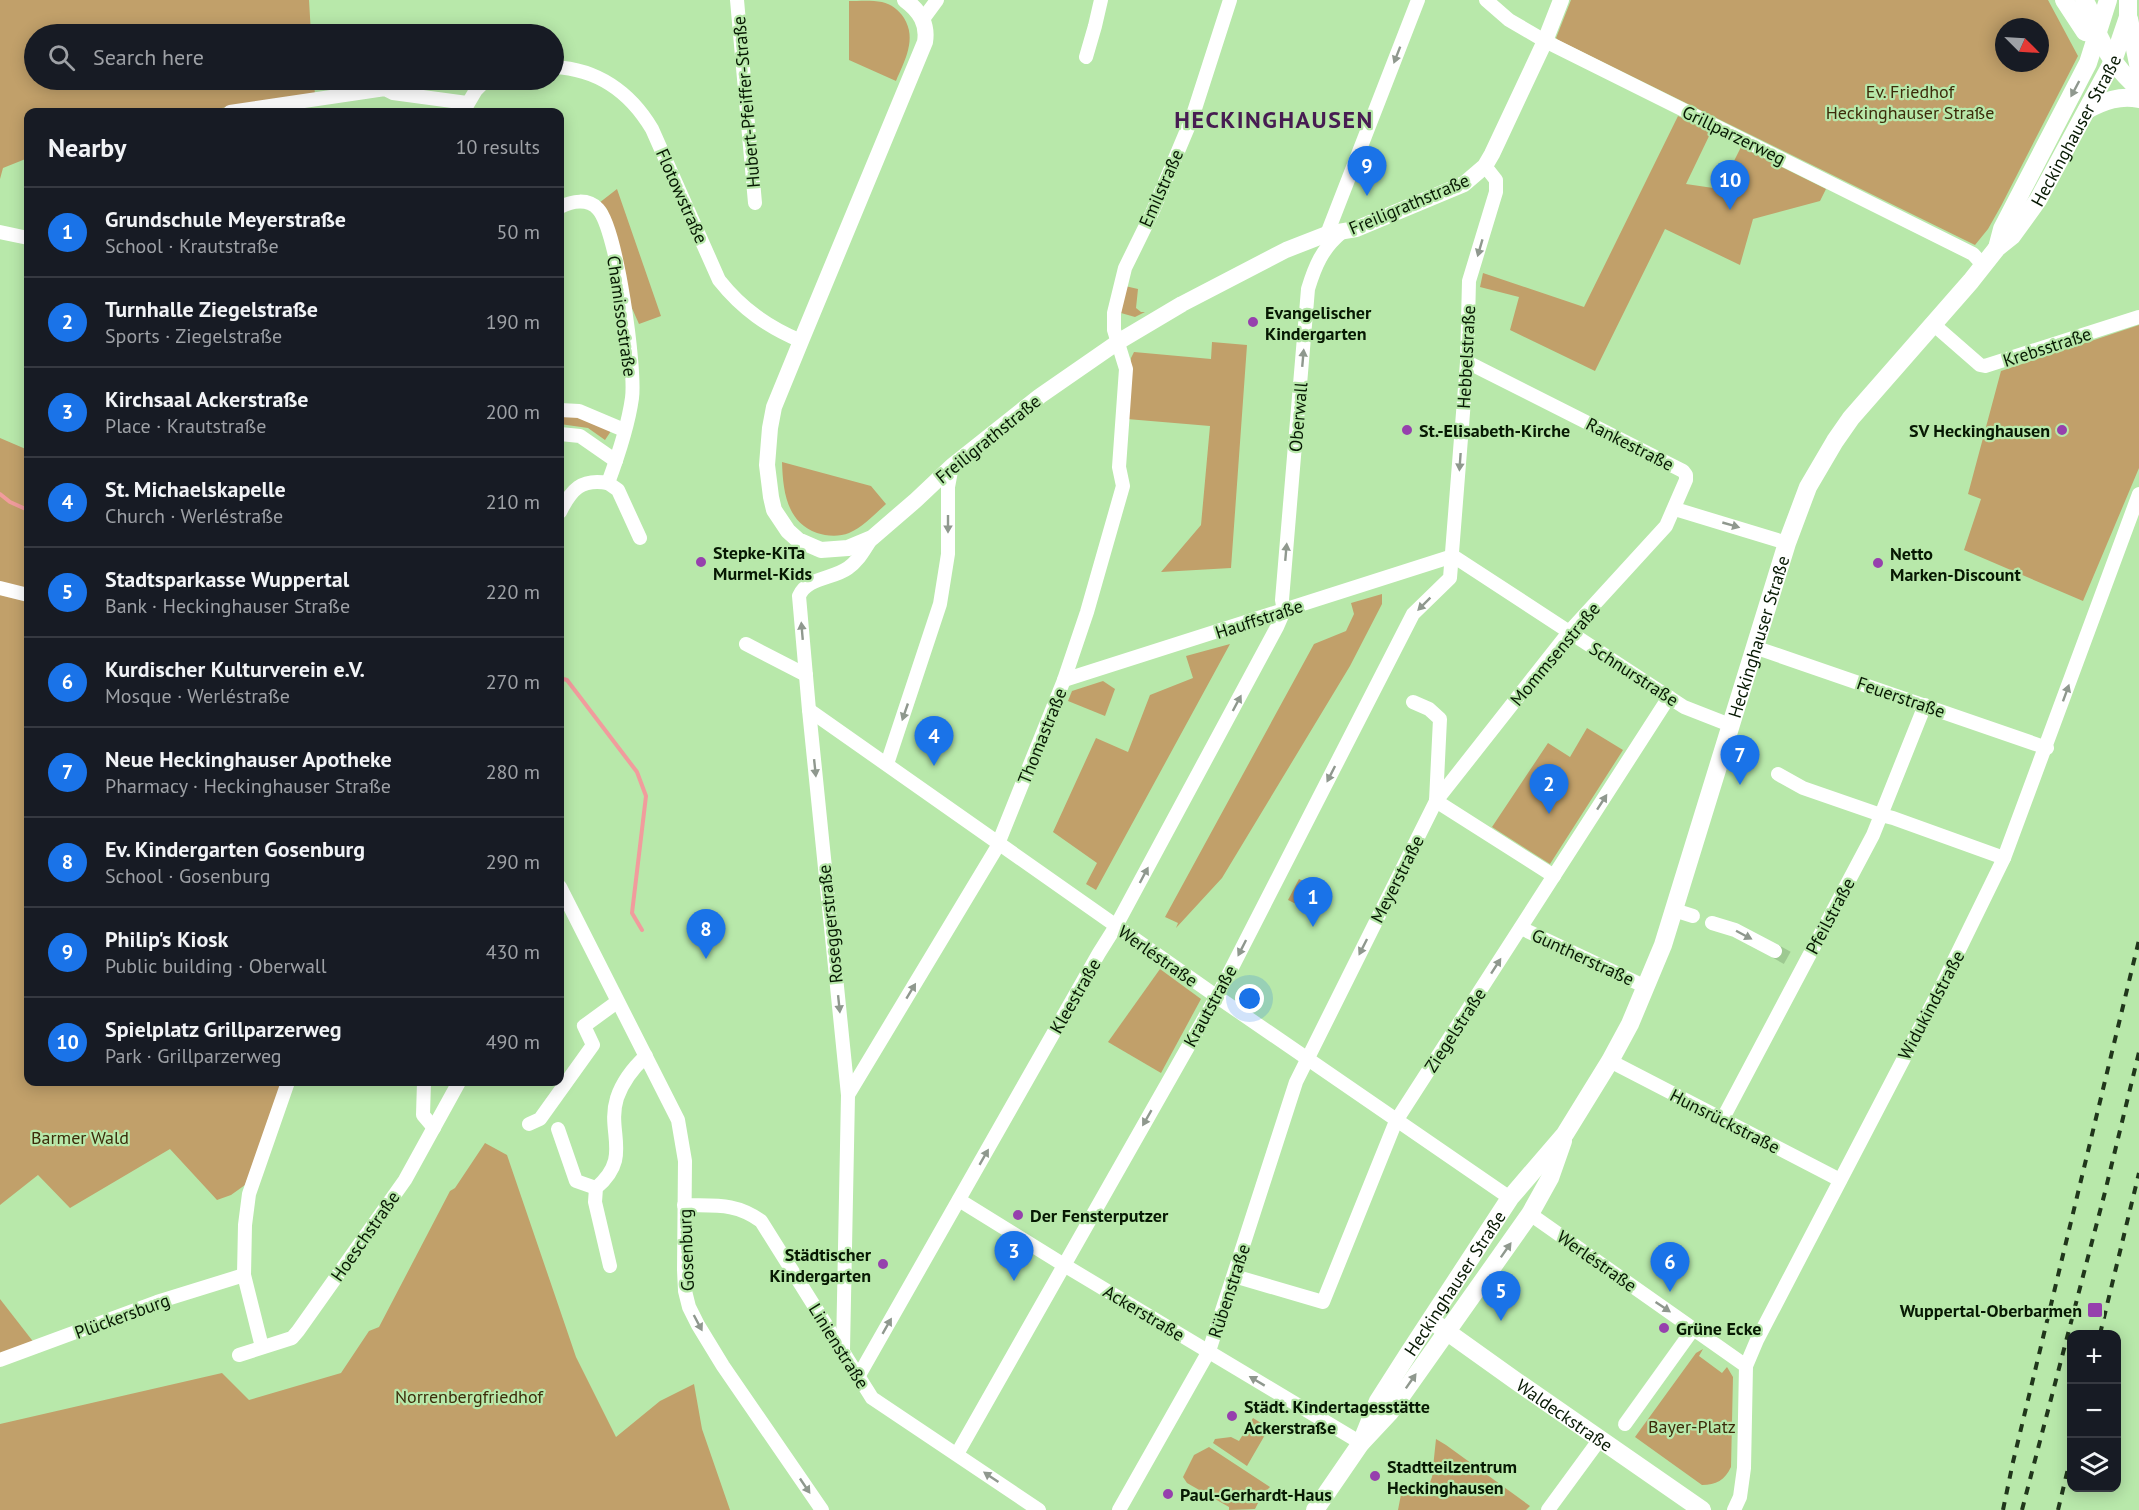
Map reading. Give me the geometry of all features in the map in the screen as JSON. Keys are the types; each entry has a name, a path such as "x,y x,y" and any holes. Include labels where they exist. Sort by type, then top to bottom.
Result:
{"main road":[{"path":"2064,0 2085,32 2098,35"},
{"path":"2084,0 2090,8 2098,35 2113,61 2123,75 2139,89"},
{"name":"Heckinghauser Straße","path":"1997,249 2002,230 2081,78 2098,35 2108,0"},
{"path":"2128,9 2139,69"},
{"name":"Heckinghauser Straße","path":"1362,1443 1378,1401 1431,1319 1510,1198 1565,1134 1610,1062 1646,987 1674,910 1754,646 1787,543 1808,487 1858,408 1997,249 2012,236 2038,200 2113,61 2128,9"},
{"path":"2087,110 2104,101 2129,97 2139,99"},
{"name":"Heckinghauser Straße","path":"1315,1510 1362,1443 1390,1412 1530,1214 1550,1178 1565,1134"},
{"name":"Waldeckstraße","path":"1431,1319 1702,1510"}],"street":[{"name":"Hubert-Pfeiffer-Straße","path":"737,0 755,203"},
{"path":"905,0 923,19 937,0"},
{"path":"1086,57 1101,0"},
{"name":"Emilstraße","path":"1118,342 1114,330 1114,313 1125,268 1152,213 1192,118 1230,0"},
{"name":"Oberwall","path":"1284,611 1283,588 1308,289 1320,256 1334,233 1418,0"},
{"name":"Grillparzerweg","path":"1486,0 1509,20 1545,41 1973,254 1984,266"},
{"name":"Freiligrathstraße","path":"923,19 927,33 920,56 774,407 767,465 774,510 788,531 798,540 821,550 848,548 872,538 952,466 1040,396 1118,342 1182,304 1247,269 1334,233 1356,229 1464,184 1485,166 1492,154 1545,41 1561,0"},
{"name":"Flotowstraße","path":"564,68 573,68 601,78 630,99 642,112 652,129 719,280 750,313 766,324 801,341"},
{"path":"257,108 378,90"},
{"path":"387,90 465,108 476,90"},
{"name":"Hebbelstraße","path":"1453,556 1467,362 1469,281 1497,192 1496,180 1485,166"},
{"name":"Chamissostraße","path":"564,205 572,202 591,204 598,209 607,227 620,276 632,397 608,483"},
{"path":"0,232 24,237"},
{"name":"Krebsstraße","path":"1933,324 1980,365 1985,366 2139,317"},
{"name":"Thomastraße","path":"848,1095 999,842 1064,680 1088,612 1123,486 1119,467 1126,369 1118,342"},
{"name":"Rankestraße","path":"1467,362 1683,471 1686,480 1675,509"},
{"path":"564,410 579,411 624,430"},
{"path":"564,434 580,436 616,461"},
{"path":"887,764 936,622 942,595 948,554 948,487 952,466"},
{"path":"564,504 576,487 589,482 608,483 618,490 640,538"},
{"name":"Widukindstraße","path":"1734,1510 1740,1497 1744,1468 1746,1366 1757,1340 1938,993 2004,858 2047,748 2139,494"},
{"path":"1675,509 1787,543"},
{"name":"Mommsenstraße","path":"1437,801 1569,632 1666,526 1675,509"},
{"name":"Roseggerstraße","path":"843,1350 848,1095 799,596 805,585 848,569 856,562 872,538"},
{"name":"Hauffstraße","path":"1064,680 1453,556"},
{"name":"Schnurstraße","path":"1453,556 1684,707 1730,725"},
{"name":"Krautstraße","path":"957,1454 1216,996 1413,614 1450,578 1453,556"},
{"path":"0,588 24,594"},
{"name":"Kleestraße","path":"858,1377 1116,926 1267,648 1284,611"},
{"path":"746,644 806,675"},
{"name":"Feuerstraße","path":"1754,646 2047,748"},
{"name":"Ziegelstraße","path":"1234,1276 1323,1302 1396,1121 1669,697"},
{"name":"Meyerstraße","path":"1307,1058 1437,801 1440,719 1429,709 1413,702"},
{"name":"Pfeilstraße","path":"1722,1120 1798,963 1881,815 1925,705"},
{"name":"Werléstraße","path":"809,710 1216,996 1510,1198"},
{"path":"1778,774 1803,788 2004,858"},
{"path":"1437,801 1554,876"},
{"name":"Gosenburg","path":"564,895 678,1120 685,1161 684,1270 685,1291 689,1307 723,1366 822,1510"},
{"path":"1674,910 1693,916"},
{"path":"1712,922 1735,930 1775,951"},
{"name":"Guntherstraße","path":"1521,928 1646,987"},
{"path":"564,1085 593,1045 584,1026 617,1002"},
{"path":"610,1266 595,1202 596,1188 603,1182 617,1153 615,1117 617,1099 632,1070 646,1056"},
{"name":"Rübenstraße","path":"1119,1510 1209,1351 1296,1082 1307,1058"},
{"name":"Hunsrückstraße","path":"1610,1062 1840,1180"},
{"path":"262,1347 244,1275 245,1226 249,1194 287,1086"},
{"path":"424,1086 423,1115 434,1128"},
{"name":"Hoeschstraße","path":"239,1355 292,1338 298,1331 405,1180 457,1086"},
{"path":"529,1124 540,1119 564,1086"},
{"path":"558,1129 576,1181 596,1188"},
{"name":"Ackerstraße","path":"959,1200 1362,1443"},
{"name":"Linienstraße","path":"684,1204 731,1206 743,1209 761,1221 872,1398 1039,1510"},
{"name":"Werléstraße","path":"1530,1214 1746,1366"},
{"name":"Plückersburg","path":"0,1360 157,1302 244,1275"},
{"path":"1625,1424 1692,1327"},
{"path":"1548,1510 1600,1439"}],"green space":[{"path":"0,0 309,0 310,24 24,24 24,90 315,90 315,96 222,108 24,108 24,160 3,168 0,179"},
{"name":"Ev. Friedhof Heckinghauser Straße","path":"1571,0 2048,0 2078,56 2001,206 1988,229 1975,245 1556,38"},
{"path":"849,1 885,3 900,12 904,18 910,34 910,42 896,81 849,60"},
{"path":"1678,116 1711,132 1686,184 1720,189 1741,147 1826,189 1820,201 1753,219 1740,265 1665,229 1595,371 1510,330 1519,297 1480,287 1483,273 1584,307"},
{"path":"617,189 661,316 639,324 627,297 607,209 599,203"},
{"path":"1125,286 1138,289 1136,308 1145,312 1135,317 1121,313"},
{"name":"SV Heckinghausen","path":"2139,325 2139,468 2083,601 1964,550 1981,499 1968,494 2001,371"},
{"path":"1212,342 1247,345 1231,568 1161,572 1201,525 1210,426 1127,419 1131,358 1134,352 1211,359"},
{"path":"564,413 573,414 611,431 605,440 588,428 564,425"},
{"name":"Barmer Wald","path":"0,438 24,448 24,1086 283,1086 245,1185 231,1195 217,1200 170,1149 70,1208 38,1175 0,1205"},
{"path":"782,462 871,486 886,504 864,524 849,533 833,536 817,533 799,521 788,504"},
{"path":"1382,594 1382,604 1350,666 1222,878 1176,928 1178,923 1165,917 1314,644 1346,631 1354,614 1351,603"},
{"path":"1230,644 1096,890 1086,884 1097,863 1053,832 1096,738 1128,752 1150,695 1193,678 1186,656"},
{"path":"1103,681 1115,689 1105,716 1068,701 1072,691"},
{"path":"1587,728 1623,750 1550,864 1492,827 1548,743 1570,757"},
{"path":"1299,879 1313,886 1302,907 1288,900"},
{"path":"1160,969 1201,999 1161,1073 1108,1042"},
{"name":"Norrenbergfriedhof","path":"485,1143 507,1155 576,1357 616,1437 660,1401 694,1384 702,1429 730,1510 0,1510 0,1424 222,1373 249,1400 341,1373 369,1331 379,1327 450,1191 455,1188"},
{"path":"0,1299 35,1344 0,1355"},
{"name":"Bayer-Platz","path":"1703,1349 1699,1356 1722,1373 1727,1367 1733,1377 1731,1467 1720,1481 1702,1485 1635,1437 1696,1353"},
{"path":"1253,1418 1269,1428 1247,1466 1213,1443 1215,1439 1231,1437 1239,1441"},
{"path":"1436,1439 1530,1506 1526,1510 1398,1510 1403,1484 1428,1488 1432,1477"},
{"path":"1209,1447 1270,1487 1262,1495 1255,1509 1229,1510 1229,1507 1187,1483 1183,1477 1194,1455"}],"waterway":[{"path":"0,494 24,508"},
{"path":"564,679 567,680 637,772 646,796 632,913 642,930"}],"tunnel":[{"path":"1775,951 1793,961"}],"railway":[{"path":"2003,1510 2139,940"},
{"path":"2022,1510 2139,1052"},
{"path":"2101,1330 2139,1173"},
{"path":"2058,1510 2067,1473"}],"place":[{"name":"Philip's Kiosk","path":"1367,196"},
{"name":"Spielplatz Grillparzerweg","path":"1730,210"},
{"name":"Evangelischer Kindergarten","path":"1253,322"},
{"name":"St.-Elisabeth-Kirche","path":"1407,430"},
{"name":"SV Heckinghausen","path":"2062,430"},
{"name":"Stepke-KiTa Murmel-Kids","path":"701,562"},
{"name":"Netto Marken-Discount","path":"1878,563"},
{"name":"St. Michaelskapelle","path":"934,766"},
{"name":"Neue Heckinghauser Apotheke","path":"1740,785"},
{"name":"Turnhalle Ziegelstraße","path":"1549,814"},
{"name":"Grundschule Meyerstraße","path":"1313,927"},
{"name":"Ev. Kindergarten Gosenburg","path":"706,959"},
{"name":"Der Fensterputzer","path":"1018,1215"},
{"name":"Städtischer Kindergarten","path":"883,1264"},
{"name":"Kirchsaal Ackerstraße","path":"1014,1281"},
{"name":"Kurdischer Kulturverein e.V.","path":"1670,1292"},
{"name":"Wuppertal-Oberbarmen","path":"2095,1310"},
{"name":"Stadtsparkasse Wuppertal","path":"1501,1321"},
{"name":"Grüne Ecke","path":"1664,1328"},
{"name":"Städt. Kindertagesstätte Ackerstraße","path":"1232,1416"},
{"name":"Stadtteilzentrum Heckinghausen","path":"1375,1476"},
{"name":"Paul-Gerhardt-Haus","path":"1168,1494"}],"district":[{"name":"HECKINGHAUSEN","path":"1274,119"}]}
